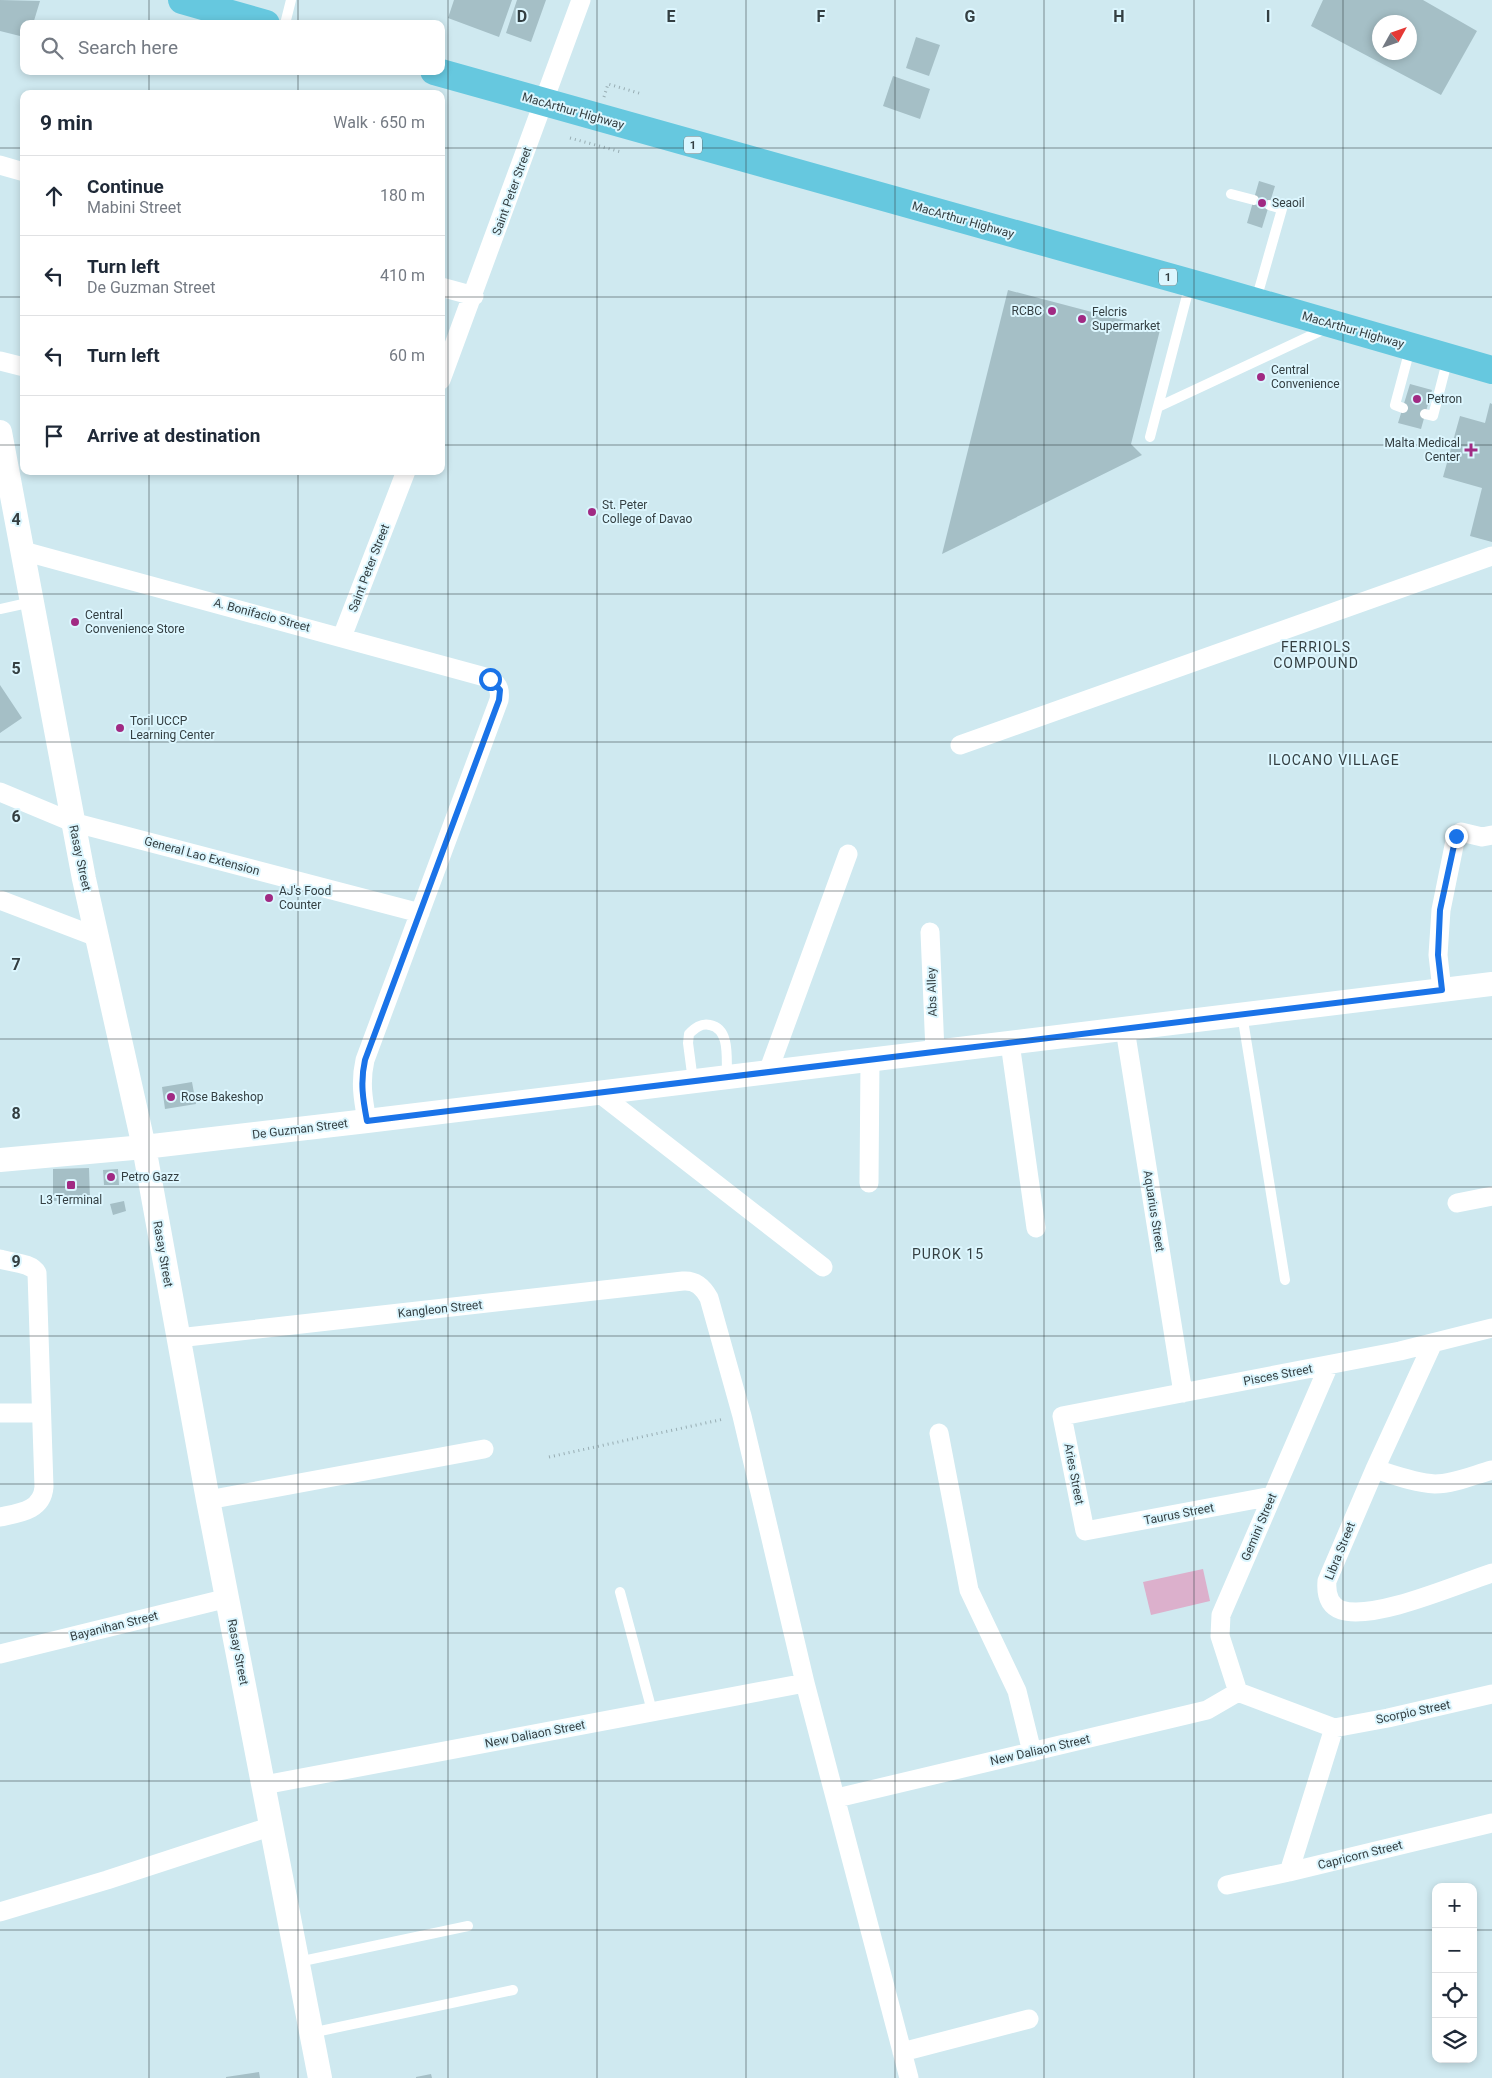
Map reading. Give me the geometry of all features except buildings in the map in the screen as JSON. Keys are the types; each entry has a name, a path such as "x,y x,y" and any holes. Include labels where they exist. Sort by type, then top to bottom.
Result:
{"highway":[{"path":"182,0 239,12 257,20"},
{"name":"MacArthur Highway","path":"445,74 1190,283 1492,370"}],"street":[{"name":"Saint Peter Street","path":"445,370 474,296 581,0"},
{"path":"0,165 20,171"},
{"path":"445,288 474,296"},
{"path":"0,361 20,366"},
{"name":"Rasay Street","path":"0,432 2,455 32,602 72,822 144,1147 208,1500 320,2078"},
{"name":"Saint Peter Street","path":"342,637 404,475"},
{"name":"A. Bonifacio Street","path":"22,551 485,677 498,686 500,690 499,700 420,913"},
{"path":"960,744 1492,556"},
{"name":"General Lao Extension","path":"0,792 72,822 420,913"},
{"path":"1442,990 1438,955 1440,910 1456,836 1461,832 1482,837 1492,835"},
{"path":"768,1072 848,854"},
{"path":"0,900 97,937"},
{"path":"367,1121 361,1090 361,1076 365,1060 420,913"},
{"name":"Abs Alley","path":"930,932 934,1052"},
{"name":"De Guzman Street","path":"0,1160 144,1147 367,1121 1492,984"},
{"name":"Aquarius Street","path":"1125,1029 1184,1393"},
{"path":"1010,1043 1036,1228"},
{"path":"869,1182 870,1060"},
{"path":"599,1093 822,1267"},
{"path":"1456,1203 1492,1196"},
{"path":"0,1259 30,1266 38,1273 44,1495 40,1503 33,1508 0,1518"},
{"name":"Kangleon Street","path":"178,1338 684,1281 695,1282 701,1286 709,1298 742,1416"},
{"name":"Pisces Street","path":"1062,1416 1432,1345 1492,1328"},
{"name":"Libra Street","path":"1432,1345 1375,1469 1327,1582 1326,1592 1330,1602 1339,1609 1350,1612 1389,1607 1492,1573"},
{"name":"Gemini Street","path":"1238,1692 1223,1648 1219,1625 1329,1365"},
{"path":"0,1413 41,1413"},
{"path":"742,1416 805,1683 837,1798 909,2078"},
{"name":"Aries Street","path":"1062,1416 1085,1532"},
{"path":"939,1433 969,1590 1017,1691 1032,1752"},
{"path":"208,1500 484,1449"},
{"path":"1375,1469 1436,1484 1451,1482 1492,1470"},
{"name":"Taurus Street","path":"1085,1532 1272,1496"},
{"name":"Bayanihan Street","path":"0,1654 228,1598"},
{"name":"New Daliaon Street","path":"264,1785 805,1683"},
{"path":"1238,1692 1334,1728 1290,1872"},
{"name":"New Daliaon Street","path":"837,1798 1207,1710 1238,1692"},
{"name":"Scorpio Street","path":"1334,1728 1388,1718 1492,1694"},
{"name":"Capricorn Street","path":"1228,1885 1290,1872 1492,1823"},
{"path":"0,1912 107,1880 272,1826"},
{"path":"902,2052 1029,2019"}],"lane":[{"path":"286,20 291,0"},
{"path":"1231,194 1254,200"},
{"path":"1256,302 1282,209 1269,205"},
{"path":"1150,437 1190,283"},
{"path":"1158,406 1335,324"},
{"path":"1402,408 1395,406 1411,346"},
{"path":"1425,414 1433,416 1448,357"},
{"path":"0,609 32,602"},
{"path":"1242,1014 1285,1280"},
{"path":"694,1081 688,1043 689,1034 703,1024 719,1029 724,1035 727,1077"},
{"path":"620,1592 652,1712"},
{"path":"298,1962 468,1926"},
{"path":"311,2033 513,1990"}],"path":[{"path":"608,84 642,94"},
{"path":"570,138 621,152"},
{"path":"549,1457 742,1416"}],"shaded area":[{"path":"1203,1569 1210,1601 1151,1615 1143,1582"}],"place":[{"name":"Seaoil","path":"1262,203"},
{"name":"RCBC","path":"1052,311"},
{"name":"Felcris Supermarket","path":"1082,319"},
{"name":"Central Convenience","path":"1261,377"},
{"name":"Petron","path":"1417,399"},
{"name":"Malta Medical Center","path":"1471,450"},
{"name":"St. Peter College of Davao","path":"592,512"},
{"name":"Central Convenience Store","path":"75,622"},
{"name":"Toril UCCP Learning Center","path":"120,728"},
{"name":"AJ's Food Counter","path":"269,898"},
{"name":"Rose Bakeshop","path":"171,1097"},
{"name":"Petro Gazz","path":"111,1177"},
{"name":"L3 Terminal","path":"71,1185"}],"district":[{"name":"FERRIOLS COMPOUND","path":"1316,656"},
{"name":"ILOCANO VILLAGE","path":"1334,760"},
{"name":"PUROK 15","path":"948,1254"}],"route":[{"path":"490,679 495,682 500,690 499,700 365,1060 361,1076 361,1090 367,1121 1442,990 1438,955 1440,910 1456,836"}]}
